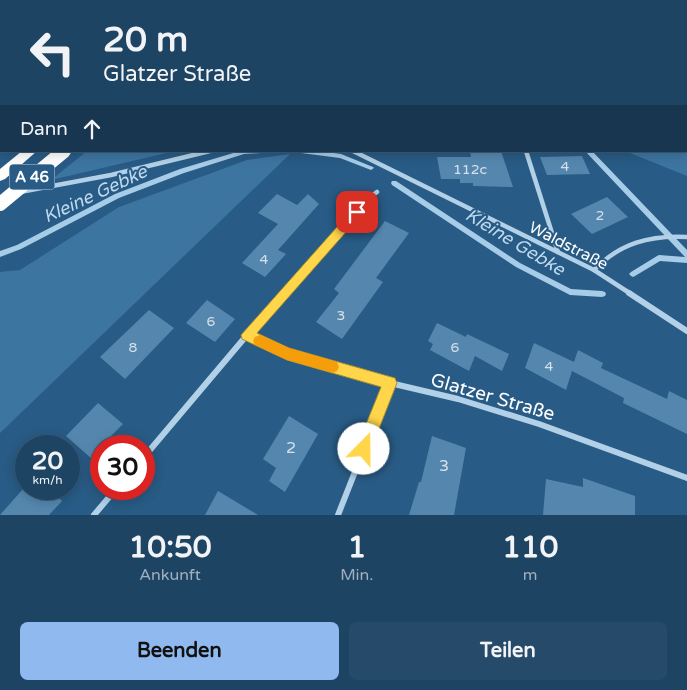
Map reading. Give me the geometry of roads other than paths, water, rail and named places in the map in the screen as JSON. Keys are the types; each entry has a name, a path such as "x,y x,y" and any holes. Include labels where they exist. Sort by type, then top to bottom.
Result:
{"highway":[{"name":"A 46","path":"0,176 30,152"},
{"name":"A 46","path":"0,204 63,152"}],"street":[{"path":"0,196 111,175 206,152"},
{"name":"Waldstraße","path":"355,152 379,162 502,226 594,270 687,331"},
{"path":"526,152 558,252"},
{"path":"155,444 247,335 369,198 377,192"},
{"path":"594,270 607,256 636,240 675,236 687,237"},
{"name":"Glatzer Straße","path":"247,335 287,354 390,383 458,399 539,424 687,478"},
{"path":"338,515 390,383"},
{"path":"94,515 107,500"}],"waterway":[{"name":"Kleine Gebke","path":"0,254 19,247 117,196 182,171 244,152"},
{"name":"Kleine Gebke","path":"309,152 341,156 371,168"},
{"path":"589,152 687,255"},
{"name":"Kleine Gebke","path":"394,183 518,265 570,292 602,294"},
{"name":"Kleine Gebke","path":"633,274 659,258 687,260"}]}
